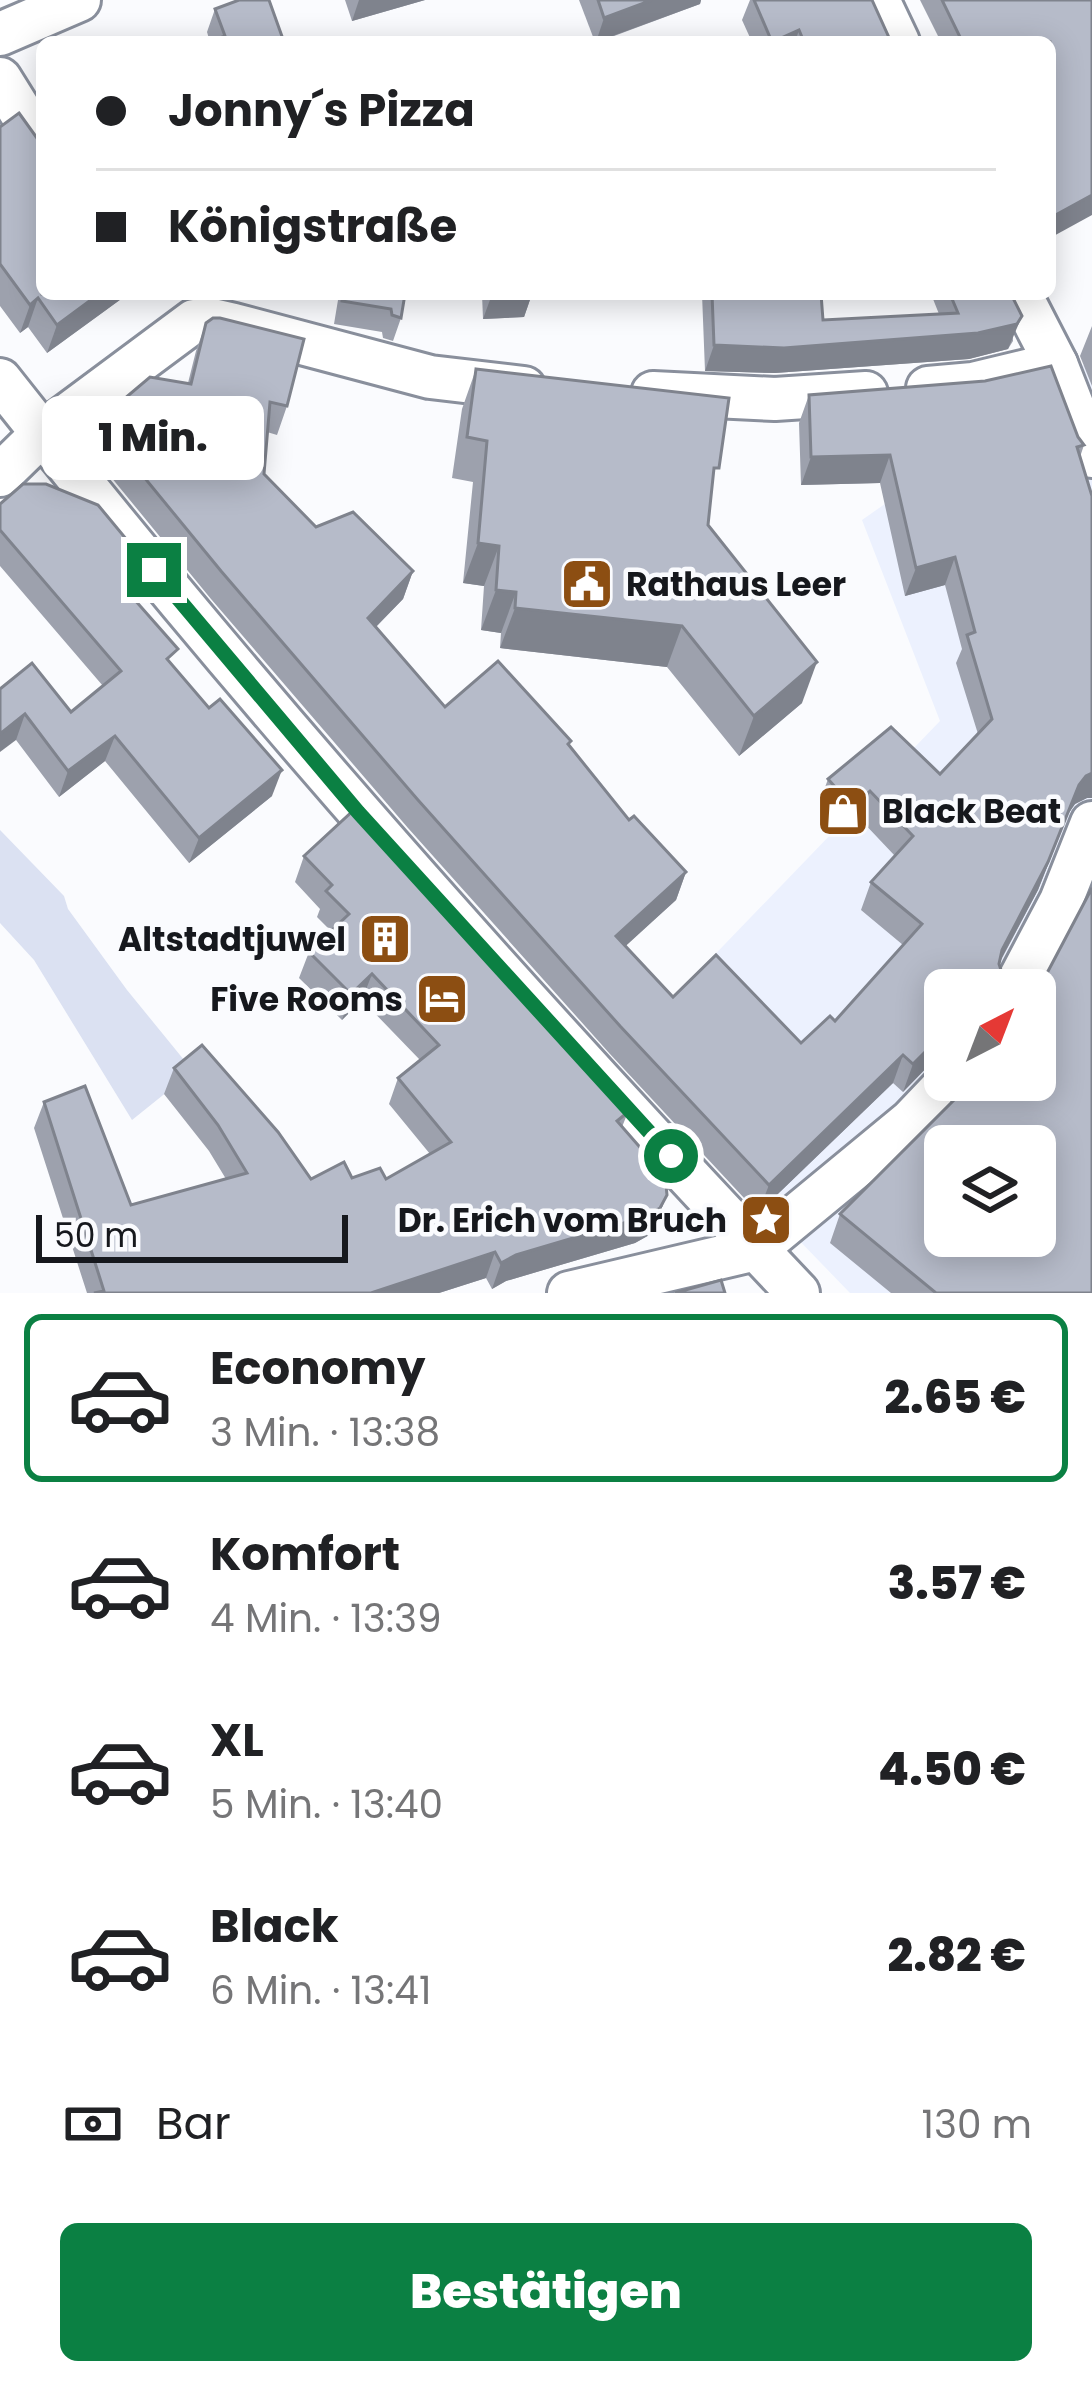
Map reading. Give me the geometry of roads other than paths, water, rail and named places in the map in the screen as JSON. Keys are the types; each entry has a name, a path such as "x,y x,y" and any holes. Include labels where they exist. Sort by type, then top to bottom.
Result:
{"street":[{"path":"0,34 79,0"},
{"path":"878,0 895,36"},
{"path":"0,80 36,132"},
{"path":"1023,300 1056,364 1092,456"},
{"path":"0,475 183,307 212,320 430,377 554,389"},
{"path":"620,392 775,399 973,384 1056,364"},
{"path":"0,380 358,812 798,1293"},
{"path":"1025,969 1092,823"},
{"path":"569,1293 756,1249 930,1101"}],"place":[{"name":"Rathaus Leer","path":"587,584"},
{"name":"Black Beat","path":"843,811"},
{"name":"Altstadtjuwel","path":"385,939"},
{"name":"Five Rooms","path":"442,999"},
{"name":"Dr. Erich vom Bruch","path":"766,1220"}]}
